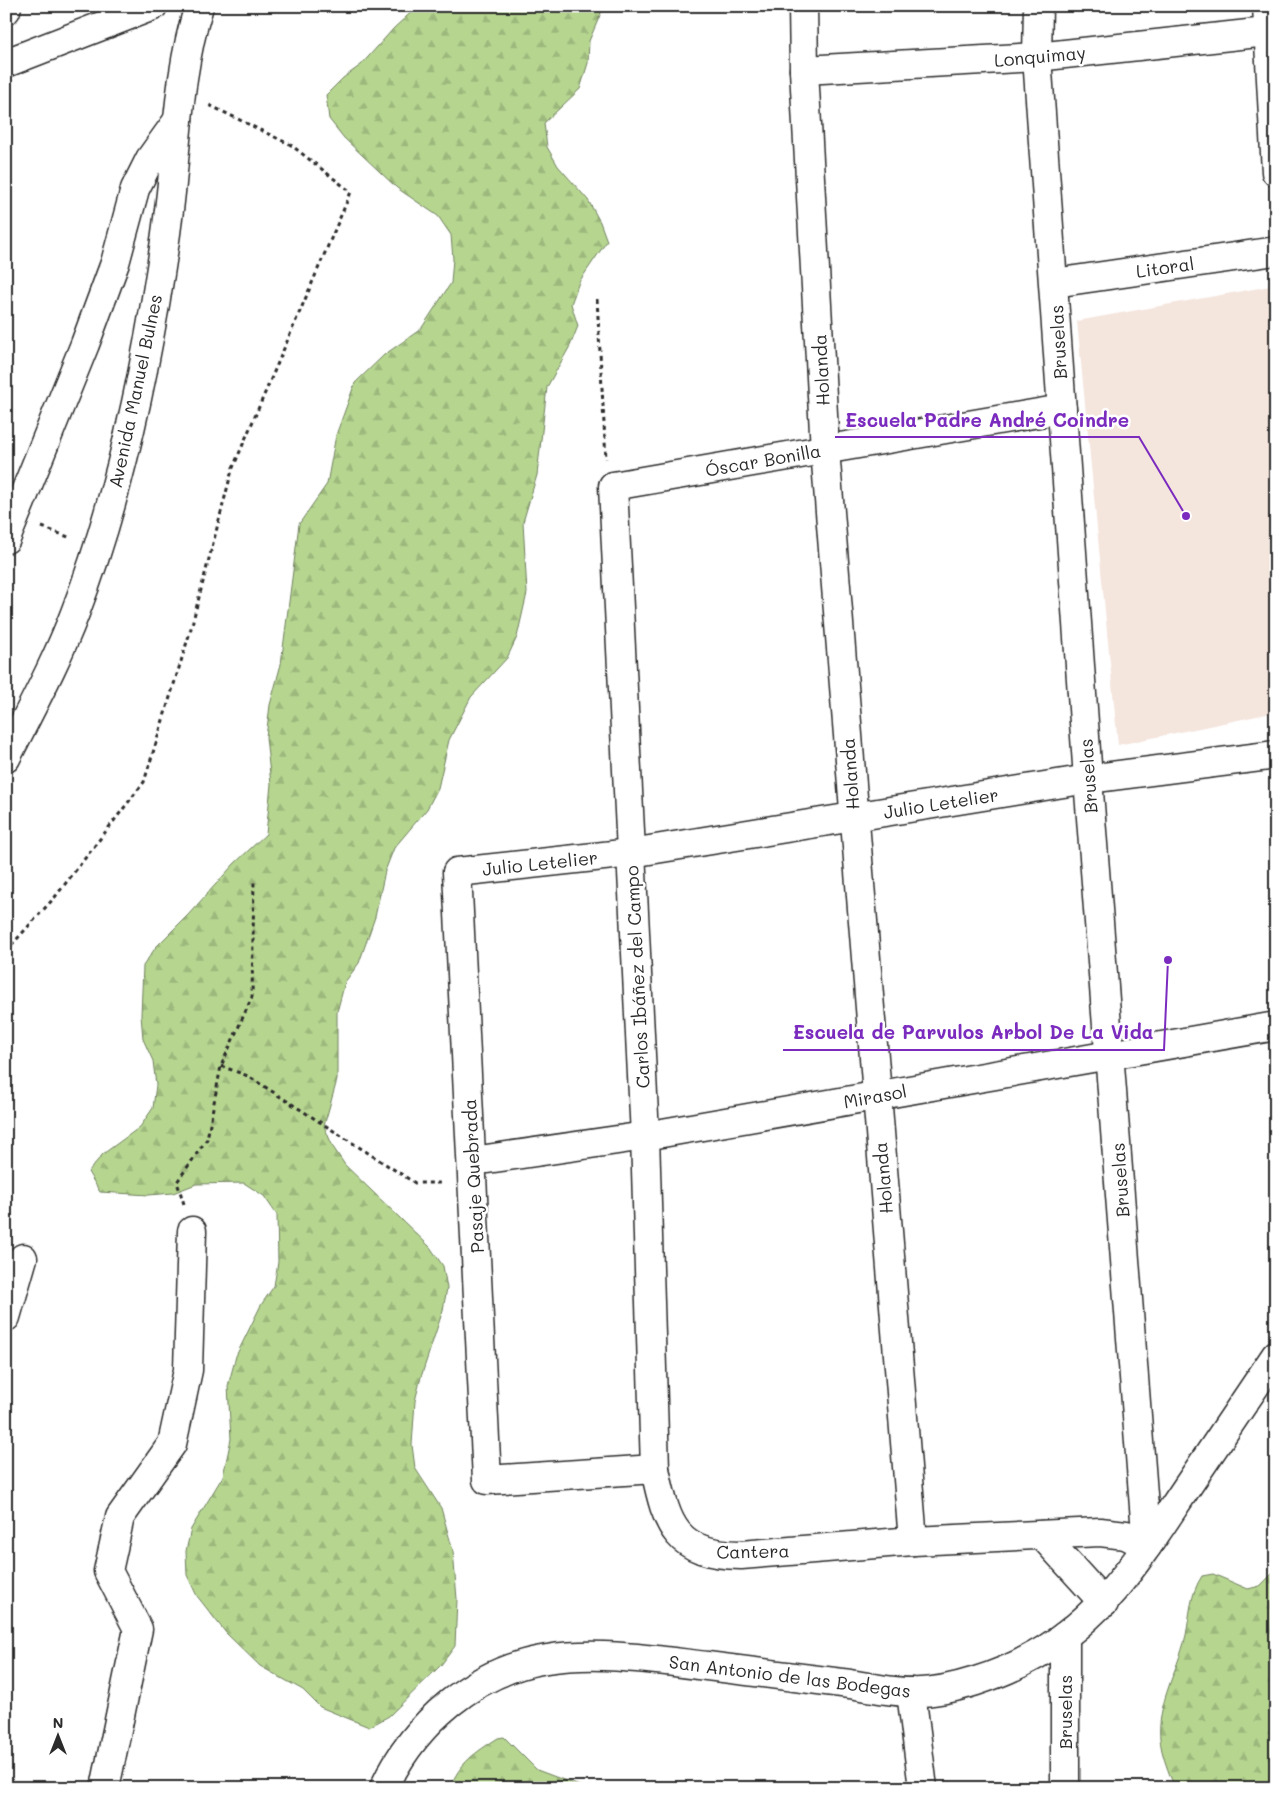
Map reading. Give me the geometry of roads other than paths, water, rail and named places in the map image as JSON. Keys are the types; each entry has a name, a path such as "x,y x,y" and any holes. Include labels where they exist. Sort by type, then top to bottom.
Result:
{"street":[{"path":"6,63 153,6"},
{"name":"Avenida Manuel Bulnes","path":"6,758 48,677 75,613 98,548 120,470 154,311 166,237 186,57 199,6"},
{"name":"Holanda","path":"803,6 804,70 825,450 853,818 913,1541"},
{"name":"Bruselas","path":"1038,6 1037,57 1088,779 1111,1054 1147,1546"},
{"path":"1270,23 1276,172"},
{"name":"Lonquimay","path":"804,70 1037,57 1270,23"},
{"path":"10,528 115,263 136,189 150,159 178,120"},
{"name":"Litoral","path":"1054,283 1276,251"},
{"name":"Óscar Bonilla","path":"613,486 1062,409"},
{"name":"Carlos Ibáñez del Campo","path":"613,486 645,1136 655,1469"},
{"name":"Julio Letelier","path":"457,872 631,853 1088,779 1276,755"},
{"name":"Pasaje Quebrada","path":"457,872 487,1480 655,1469"},
{"name":"Mirasol","path":"473,1172 645,1136 1276,1026"},
{"path":"105,1788 138,1628 108,1571 120,1517 172,1444 188,1370 192,1231"},
{"path":"6,1316 23,1258"},
{"name":"San Antonio de las Bodegas","path":"384,1788 409,1747 427,1724 448,1703 473,1686 499,1673 547,1659 588,1656 654,1660 911,1692 959,1685 1002,1671 1035,1656 1065,1636 1104,1603 1127,1576 1276,1355"},
{"name":"Cantera","path":"655,1469 662,1505 674,1529 686,1542 702,1550 721,1555 913,1541 1100,1532 1126,1535 1147,1546"},
{"path":"1042,1535 1104,1603"},
{"name":"Bruselas","path":"1065,1636 1065,1788"},
{"path":"911,1692 923,1788"}],"place":[{"name":"Escuela Padre André Coindre","path":"1186,516"},
{"name":"Escuela de Parvulos Arbol De La Vida","path":"1168,960"}]}
